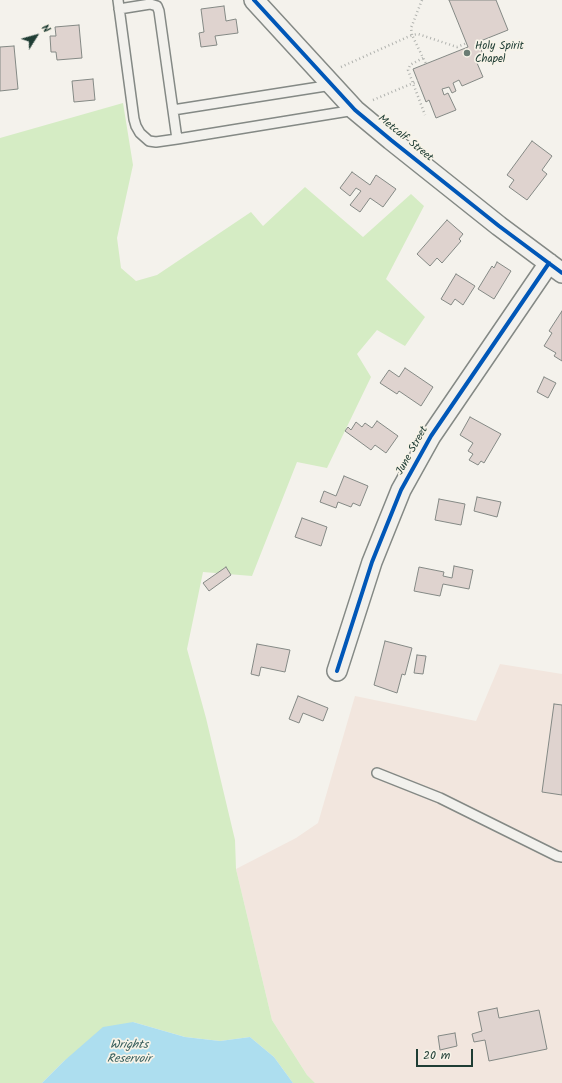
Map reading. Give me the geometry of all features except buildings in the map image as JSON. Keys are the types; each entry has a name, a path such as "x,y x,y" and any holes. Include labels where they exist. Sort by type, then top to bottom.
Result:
{"street":[{"name":"Metcalf Street","path":"254,0 334,78 391,140 499,226 556,268"},
{"name":"June Street","path":"337,671 372,562 401,490 431,436 556,268"}],"lane":[{"path":"177,139 159,11 157,6 150,4 118,5 136,126 140,133 149,141 156,142 177,139 361,106"},
{"path":"173,110 334,78"},
{"path":"377,773 440,798 557,856 562,857"}],"path":[{"path":"422,0 411,28 412,35 426,64"},
{"path":"334,78 412,35 418,34 457,47 467,43"},
{"path":"423,58 412,63 408,67 409,74 426,115"},
{"path":"361,106 418,81"}],"shaded area":[{"path":"500,664 562,674 562,1083 315,1083 307,1075 272,1020 236,869 296,838 318,823 355,696 476,721"}],"green space":[{"path":"123,103 133,165 117,238 121,268 136,281 157,275 251,212 263,226 305,187 363,237 411,194 424,206 386,279 425,317 405,346 377,330 357,354 371,377 327,468 297,462 252,576 203,572 187,649 206,718 235,840 236,869 272,1020 307,1075 315,1083 293,1083 274,1057 250,1037 220,1041 185,1037 133,1022 64,1061 42,1083 0,1083 0,138"}],"water":[{"name":"Wrights Reservoir","path":"133,1022 185,1037 220,1041 250,1037 274,1057 293,1083 42,1083 64,1061 103,1027"}],"cycle path":[{"path":"254,0 355,110 499,226 562,273"},
{"path":"337,671 372,562 401,490 431,436 549,263"}],"place":[{"name":"Holy Spirit Chapel","path":"467,53"}]}
